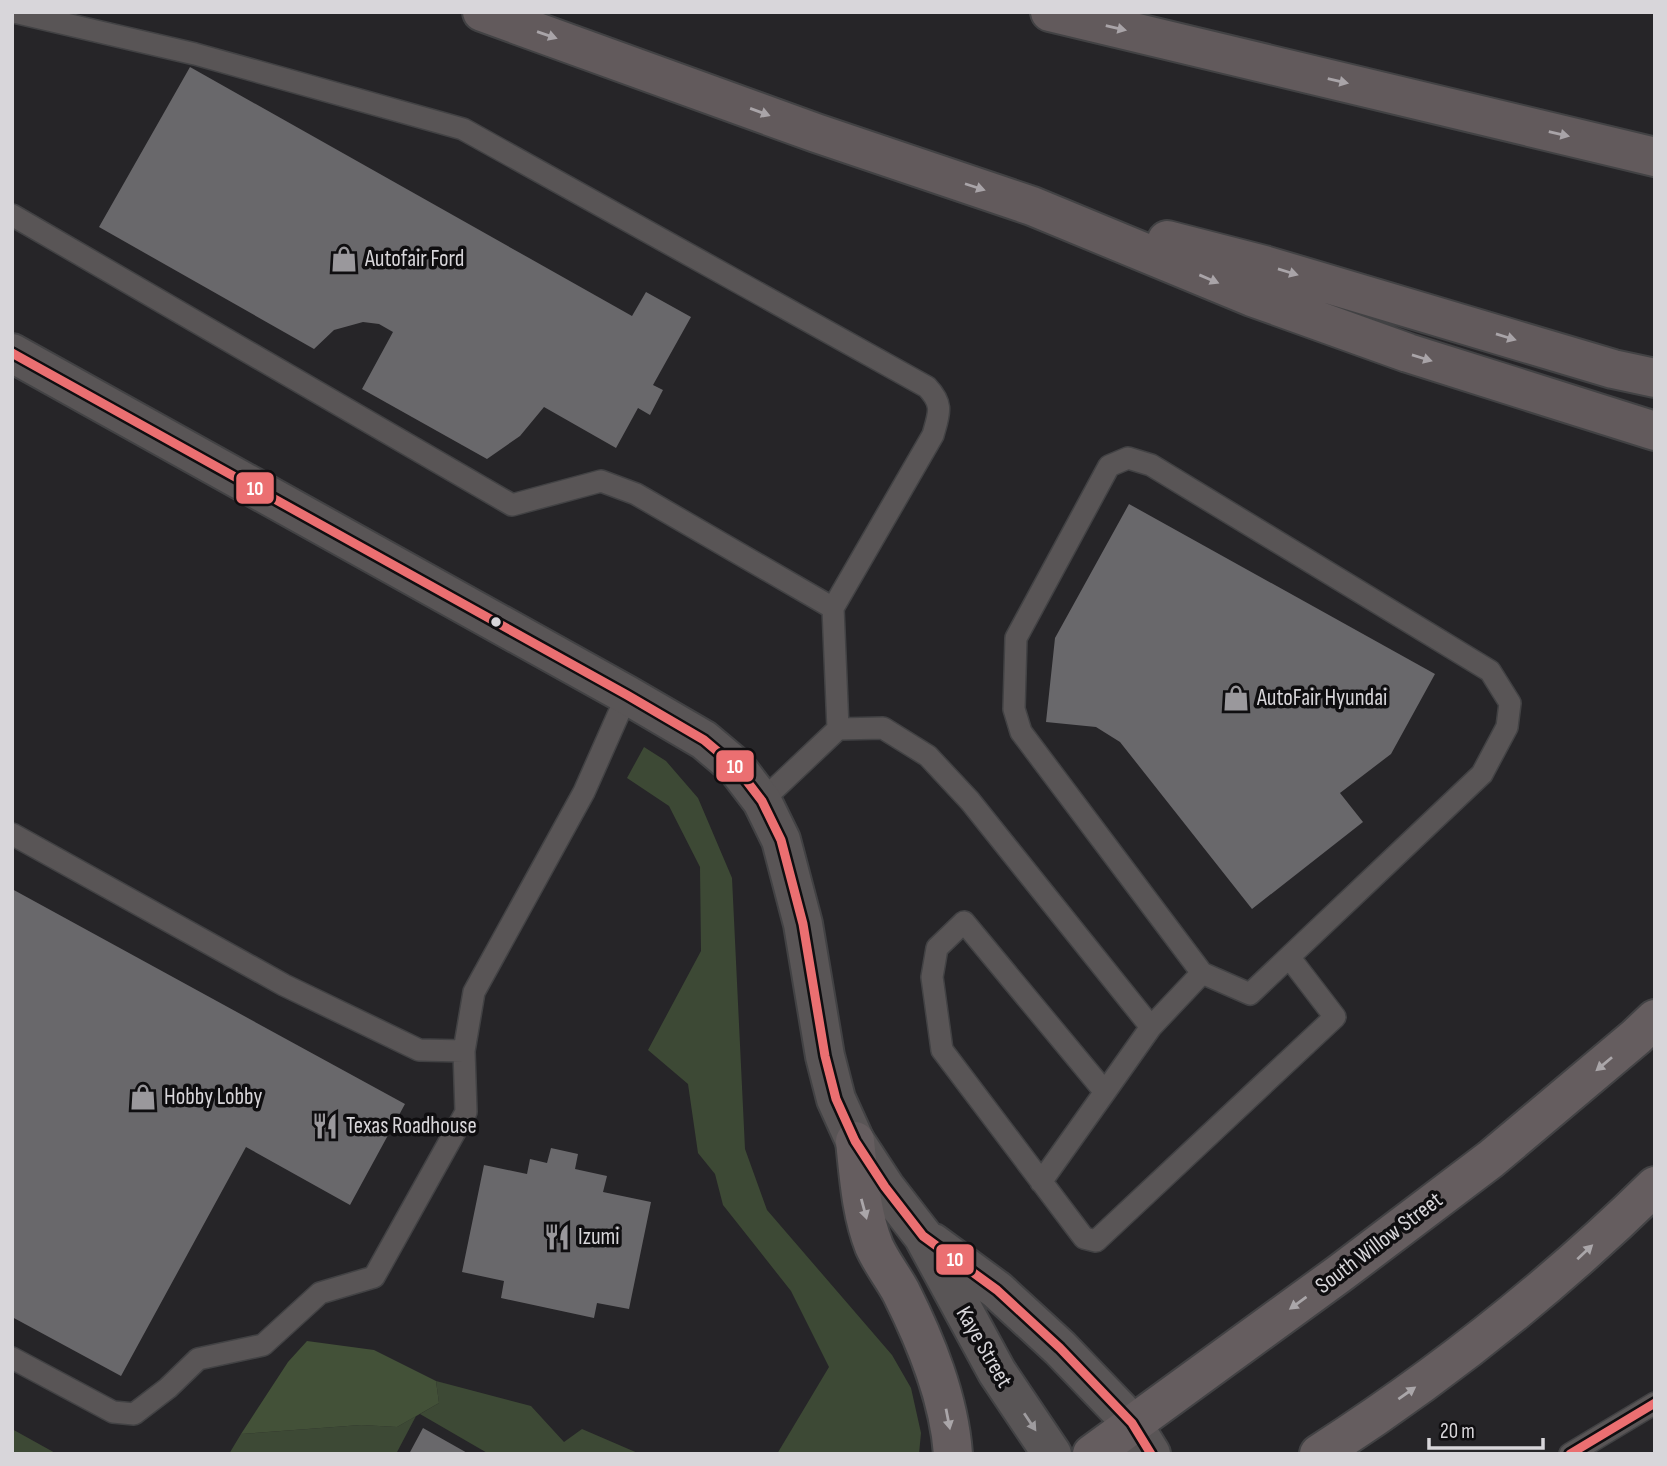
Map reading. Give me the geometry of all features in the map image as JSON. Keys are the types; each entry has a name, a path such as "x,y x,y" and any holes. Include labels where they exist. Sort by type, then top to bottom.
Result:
{"highway":[{"path":"482,12 1032,206 1252,297 1343,330 1655,431"},
{"path":"1050,12 1655,157"},
{"path":"1032,206 1264,265 1613,369 1655,378"}],"main road":[{"name":"South Willow Street","path":"1092,1454 1141,1439 1339,1274 1491,1159 1655,1019"},
{"path":"855,1141 861,1201 874,1246 921,1337 945,1401 953,1454"},
{"path":"1319,1454 1342,1443 1545,1289 1655,1186"}],"street":[{"name":"Kaye Street","path":"12,354 627,695 704,740 736,768 762,801 781,840 803,923 825,1056 836,1099 855,1141 885,1187 923,1236 997,1373 1052,1454"},
{"name":"Kaye Street","path":"923,1236 997,1290 1060,1348 1141,1439"}],"lane":[{"path":"14,12 195,54 463,129 927,387 937,397 940,409 933,435 832,608 838,729"},
{"path":"12,215 512,505 601,481 636,494 832,608"},
{"path":"1128,458 1151,465 1490,671 1510,703 1507,727 1482,774 1250,994 1202,973 1021,732 1014,709 1016,638 1109,466 1128,458"},
{"path":"12,1358 113,1412 134,1414 168,1388 198,1359 262,1345 320,1293 374,1277 466,1112 464,1051 474,992 584,792 627,695"},
{"path":"762,801 838,729 883,728 928,756 970,801 1150,1027"},
{"path":"12,834 330,1008 419,1050 464,1051"},
{"path":"1105,1093 964,922 937,948 932,977 942,1050 1084,1238 1096,1241 1335,1017 1289,957"},
{"path":"1041,1182 1150,1027 1202,973"},
{"path":"1570,1454 1655,1403"}],"green space":[{"path":"644,747 666,761 698,798 732,878 745,1149 767,1210 892,1355 911,1388 921,1433 919,1454 777,1454 829,1367 791,1291 723,1205 715,1174 698,1153 688,1084 648,1050 701,951 700,867 669,806 627,778"},
{"path":"307,1341 374,1350 436,1381 439,1403 397,1427 361,1425 241,1434 288,1362"},
{"path":"436,1381 531,1406 564,1442 582,1429 640,1454 489,1454 420,1414 439,1403"},
{"path":"416,1416 396,1454 229,1454 241,1434 361,1425 397,1427"},
{"path":"12,1429 57,1454 12,1454"}],"building":[{"name":"Autofair Ford","path":"190,67 632,316 646,292 691,317 653,385 663,390 650,415 638,408 616,448 544,407 520,436 487,459 362,389 393,332 379,324 363,322 334,330 314,349 99,227"},
{"name":"AutoFair Hyundai","path":"1129,504 1435,674 1391,754 1340,793 1363,822 1252,909 1120,742 1096,727 1046,722 1055,638"},
{"name":"Hobby Lobby","path":"12,889 405,1104 350,1205 246,1147 121,1376 12,1317"},
{"name":"Izumi","path":"551,1148 578,1154 575,1169 607,1176 603,1192 651,1202 629,1309 597,1303 594,1318 501,1298 504,1281 462,1272 484,1165 527,1174 530,1159 547,1163"},
{"path":"423,1428 469,1454 409,1454"}],"transit line":[{"name":"10","path":"12,353 627,695 704,740 736,767 762,801 781,840 803,924 825,1056 836,1099 855,1141 885,1187 923,1236 997,1290 1060,1348 1132,1423 1151,1454"},
{"name":"10","path":"1570,1454 1655,1403"}],"place":[{"name":"Autofair Ford","path":"344,259"},
{"name":"AutoFair Hyundai","path":"1236,698"},
{"name":"Hobby Lobby","path":"143,1097"},
{"name":"Texas Roadhouse","path":"325,1126"},
{"name":"Izumi","path":"557,1237"}]}
